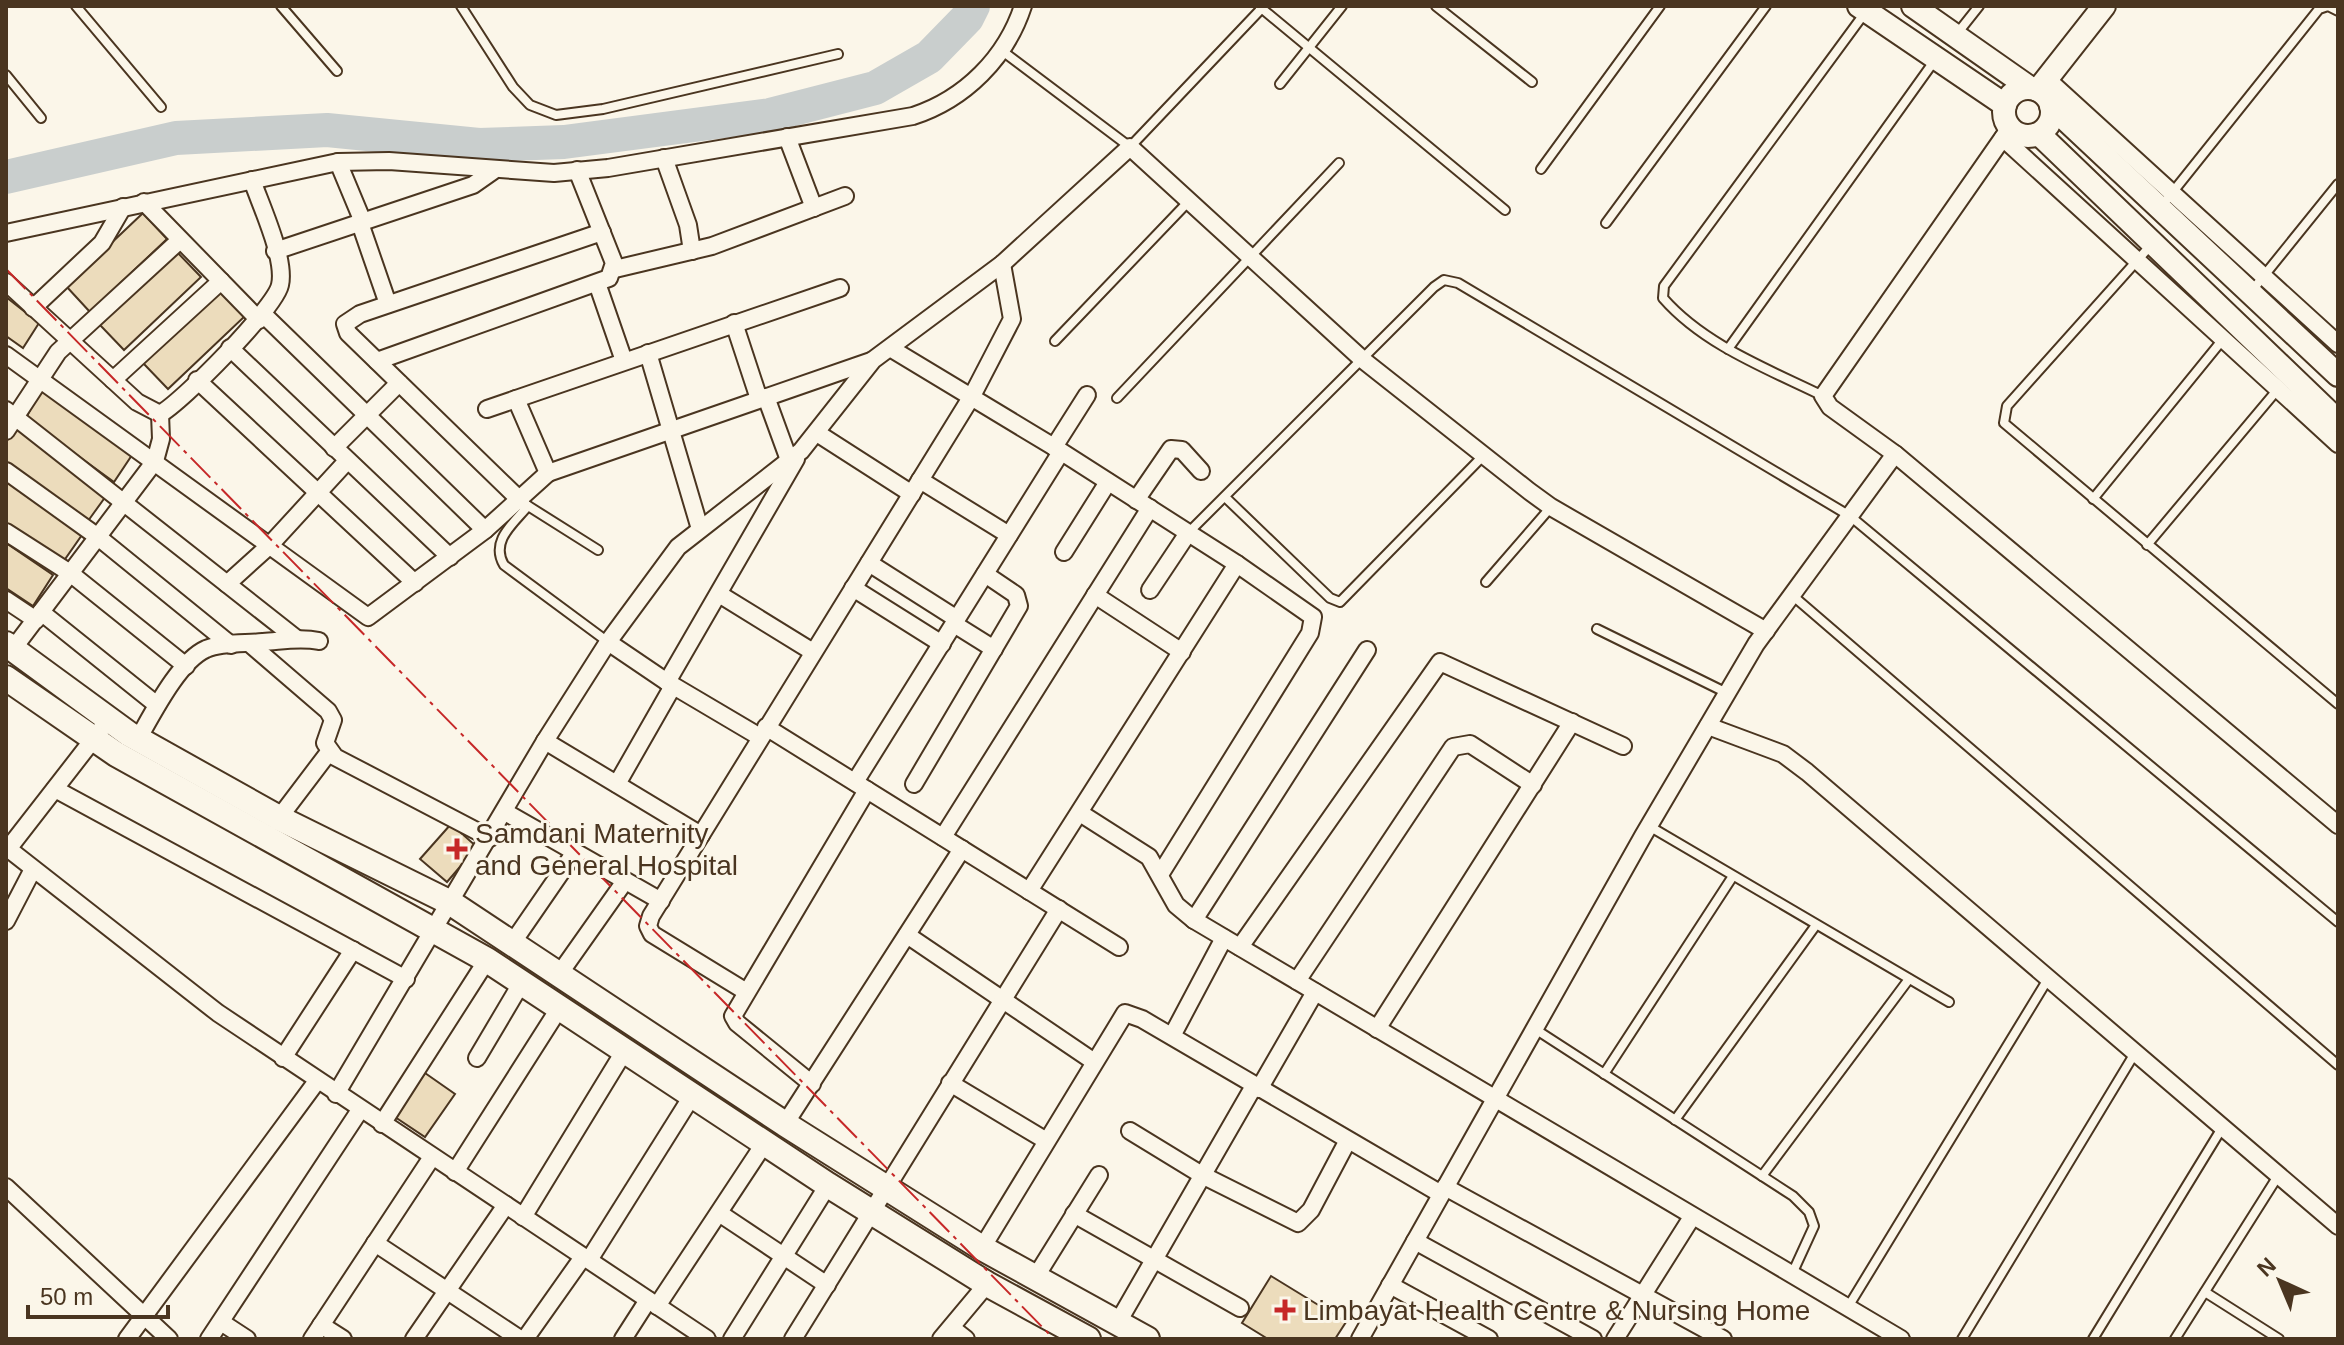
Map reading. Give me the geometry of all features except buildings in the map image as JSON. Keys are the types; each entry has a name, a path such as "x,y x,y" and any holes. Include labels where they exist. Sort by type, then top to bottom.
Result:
{"main road":[{"path":"10,646 138,739 279,818 451,903 785,1124 982,1248 1147,1339"},
{"path":"6,678 94,739 437,929 828,1185 987,1284 1088,1339"}],"street":[{"path":"6,233 338,162 389,161 493,171 577,170 913,116 936,109 964,91 1016,27 1023,6"},
{"path":"1913,6 2042,91 2257,285 2338,375"},
{"path":"2042,91 2104,6"},
{"path":"1862,8 2005,105"},
{"path":"2042,91 2016,91 2005,105 2006,134 2144,253 2284,382 2338,421"},
{"path":"2006,134 2039,134 2050,122 2042,91"},
{"path":"2006,134 1823,396 1830,407 1895,454 2338,825"},
{"path":"2039,134 2144,253"},
{"path":"787,137 814,208"},
{"path":"6,355 363,616 374,615 485,530 525,504 548,473 873,360 1002,264 1130,147 1363,360 1551,507 1766,631"},
{"path":"664,158 688,225 692,251"},
{"path":"338,162 388,304"},
{"path":"577,170 615,269"},
{"path":"275,251 473,185 493,171"},
{"path":"10,646 38,616 155,461 161,439 160,414 261,317 280,285 281,268 252,180"},
{"path":"377,361 597,283 609,278 615,269 692,251 845,196"},
{"path":"144,202 221,281 368,414 485,530"},
{"path":"33,308 102,243 123,207"},
{"path":"525,504 348,333 345,324 360,314 602,232"},
{"path":"180,240 69,341 9,419 123,503 297,639"},
{"path":"745,991 652,934 648,926 763,732 972,396 1012,319 1002,264"},
{"path":"113,380 221,281"},
{"path":"6,282 137,402 160,414"},
{"path":"597,283 624,361"},
{"path":"2257,285 2338,344"},
{"path":"487,409 840,288"},
{"path":"734,323 762,398 795,456"},
{"path":"230,348 450,557"},
{"path":"890,348 972,396 1310,613 1315,624 1161,873"},
{"path":"648,353 700,529"},
{"path":"336,1094 437,929 545,741 608,642 657,573 700,529 795,456 817,433 873,360"},
{"path":"197,380 415,583"},
{"path":"2284,382 2338,444"},
{"path":"334,448 399,383"},
{"path":"812,1084 737,1023 735,1009 1087,395"},
{"path":"516,399 548,473"},
{"path":"817,433 1009,535"},
{"path":"943,837 1095,595 1171,449 1182,450 1201,471"},
{"path":"1360,1339 1727,693 1766,631 1895,454"},
{"path":"617,784 795,456"},
{"path":"227,584 269,546 347,461"},
{"path":"6,471 98,537 231,645"},
{"path":"1064,552 1108,482"},
{"path":"6,532 70,573 186,666"},
{"path":"1150,590 1188,533"},
{"path":"869,563 994,649"},
{"path":"1029,891 1237,564"},
{"path":"914,784 1019,606 1019,600 985,574"},
{"path":"853,588 942,644"},
{"path":"719,594 813,652"},
{"path":"1095,595 1182,652"},
{"path":"6,600 38,616 157,705"},
{"path":"138,739 157,705 186,666 203,651 249,643 297,639 319,641"},
{"path":"608,642 670,684 861,786 1119,947"},
{"path":"249,643 328,711 333,720 325,743 329,752 490,838"},
{"path":"1194,920 1367,650"},
{"path":"1240,947 1436,665 1446,663 1623,746"},
{"path":"109,719 7,848 32,871 218,1013 707,1339"},
{"path":"1377,1029 1572,722"},
{"path":"1708,726 1783,754 2338,1226"},
{"path":"545,741 701,835"},
{"path":"1297,981 1453,747 1470,744 1533,785"},
{"path":"279,818 329,752"},
{"path":"55,789 406,979"},
{"path":"505,812 661,901"},
{"path":"1080,813 1149,857 1161,873 1176,905 1194,920 1901,1339"},
{"path":"785,1124 962,849"},
{"path":"513,942 575,852"},
{"path":"6,921 32,871"},
{"path":"560,973 625,881"},
{"path":"793,1339 1059,909"},
{"path":"907,935 1003,997 1093,1061"},
{"path":"1172,1036 1224,938"},
{"path":"283,1058 353,950"},
{"path":"382,1124 487,960"},
{"path":"477,1058 522,982"},
{"path":"1117,1324 1202,1175 1315,992"},
{"path":"455,1172 560,1007"},
{"path":"982,1248 1093,1061 1125,1013 1131,1013 1347,1142 1643,1294 1723,1339"},
{"path":"523,1217 625,1050"},
{"path":"127,1339 317,1081"},
{"path":"950,1083 1045,1140"},
{"path":"375,1243 523,1339 586,1258 692,1096"},
{"path":"209,1339 360,1110"},
{"path":"1130,1131 1202,1175 1298,1223 1305,1219 1347,1142"},
{"path":"623,1339 719,1213 764,1144"},
{"path":"343,1339 317,1332 432,1157"},
{"path":"1035,1278 1099,1175"},
{"path":"732,1339 828,1185"},
{"path":"6,1187 169,1339"},
{"path":"6,1210 22,1202"},
{"path":"414,1339 506,1205"},
{"path":"719,1213 827,1285"},
{"path":"1074,1214 1240,1308"},
{"path":"1615,1339 1692,1217"},
{"path":"1415,1241 1593,1339"},
{"path":"966,1339 946,1334 987,1284"},
{"path":"1390,1285 1489,1339"},
{"path":"221,1322 247,1339"}],"lane":[{"path":"76,6 161,107"},
{"path":"281,6 337,71"},
{"path":"461,6 513,87 530,105 556,115 603,109 838,54"},
{"path":"1280,84 1342,6"},
{"path":"1436,6 1532,82"},
{"path":"1541,169 1660,6"},
{"path":"1606,223 1766,6"},
{"path":"1956,35 1979,6"},
{"path":"2166,200 2319,9 2328,6 2338,11"},
{"path":"1000,50 1130,147 1261,7 1505,210"},
{"path":"1823,396 1728,349 1676,314 1663,298 1664,286 1862,8"},
{"path":"1728,349 1935,60"},
{"path":"6,75 41,118"},
{"path":"1117,398 1339,163"},
{"path":"2257,285 2338,184"},
{"path":"1055,341 1189,201"},
{"path":"2144,253 2004,414 2004,423 2338,704"},
{"path":"1188,533 1434,287 1444,280 1458,283 1850,516 2338,922"},
{"path":"2093,499 2229,332"},
{"path":"2147,545 2284,382"},
{"path":"1225,497 1330,598 1340,602 1484,455"},
{"path":"598,550 525,504 501,538 499,556 504,565 608,642"},
{"path":"1486,582 1551,507"},
{"path":"1792,595 2338,1065"},
{"path":"1597,629 1727,693"},
{"path":"1649,826 1949,1002"},
{"path":"1604,1074 1733,876"},
{"path":"1675,1120 1816,925"},
{"path":"1762,1176 1909,979"},
{"path":"1848,1308 2048,979"},
{"path":"1535,1029 1793,1196 1809,1212 1814,1226 1792,1274"},
{"path":"1962,1339 2135,1053"},
{"path":"2093,1339 2222,1128"},
{"path":"2175,1339 2278,1176"},
{"path":"2205,1292 2279,1339"}],"waterway":[{"path":"6,177 176,138 327,130 479,145 564,142 770,115 875,88 929,57 967,18 973,6"}],"power":[{"path":"6,269 1054,1339"}],"place":[{"name":"Samdani Maternity and General Hospital","path":"457,849"},
{"name":"Limbayat Health Centre & Nursing Home","path":"1285,1310"}]}
